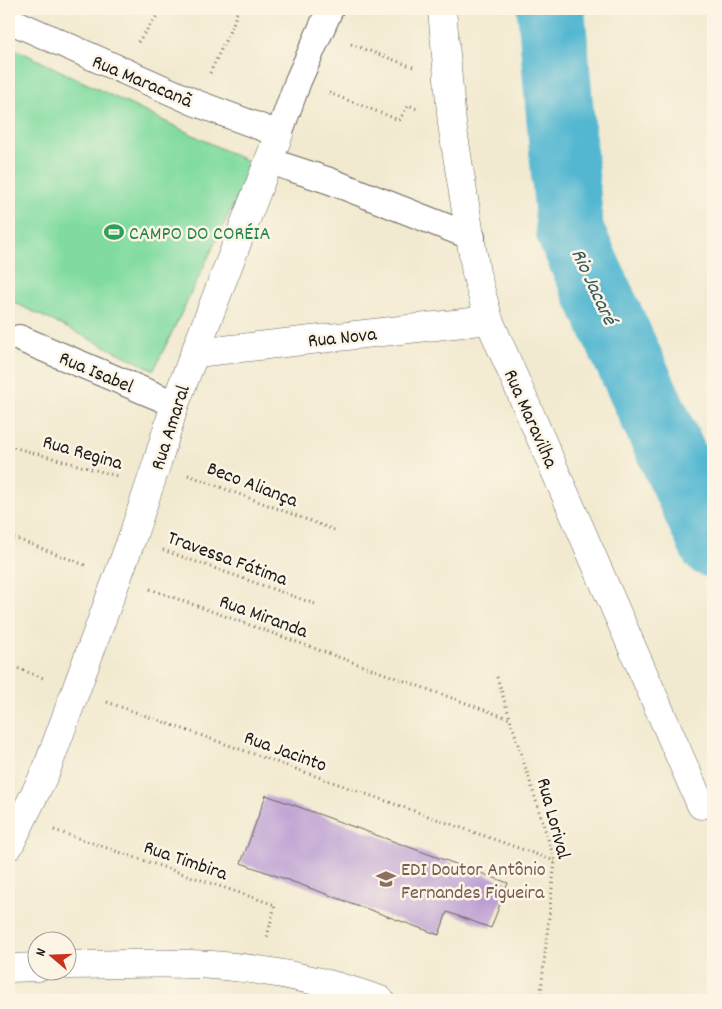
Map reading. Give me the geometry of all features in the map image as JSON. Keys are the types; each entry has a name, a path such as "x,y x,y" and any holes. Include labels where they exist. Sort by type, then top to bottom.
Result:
{"street":[{"name":"Rua Amaral","path":"9,846 46,771 132,538 175,404 280,134 298,81 330,9"},
{"name":"Rua Maravilha","path":"442,9 452,124 472,237 476,273 489,320 700,805"},
{"name":"Rua Maracanã","path":"9,20 196,103 280,134"},
{"path":"269,161 330,181 472,237"},
{"name":"Rua Nova","path":"196,353 489,320"},
{"name":"Rua Isabel","path":"19,338 175,404"},
{"path":"78,966 213,965 288,975 360,993 380,1000"},
{"path":"9,968 28,967"}],"path":[{"path":"118,69 162,9"},
{"path":"196,103 233,24 238,9"},
{"path":"320,32 448,80"},
{"path":"298,81 399,120 409,106 452,124"},
{"name":"Rua Regina","path":"9,446 153,474"},
{"name":"Beco Aliança","path":"153,474 337,531"},
{"name":"Rua Miranda","path":"9,536 117,578 510,719"},
{"name":"Travessa Fátima","path":"132,538 315,604"},
{"name":"Rua Jacinto","path":"9,665 554,861"},
{"name":"Rua Lorival","path":"497,677 554,861 540,1000"},
{"name":"Rua Timbira","path":"22,819 275,905 258,971"}],"green space":[{"name":"CAMPO DO CORÉIA","path":"9,46 253,164 154,370 9,300"}],"building":[{"path":"266,795 508,883 491,928 447,912 439,935 241,863"}],"waterway":[{"name":"Rio Jacaré","path":"551,9 570,232 713,544"}],"place":[{"name":"CAMPO DO CORÉIA","path":"114,232"},
{"name":"EDI Doutor Antônio Fernandes Figueira","path":"386,879"}]}
